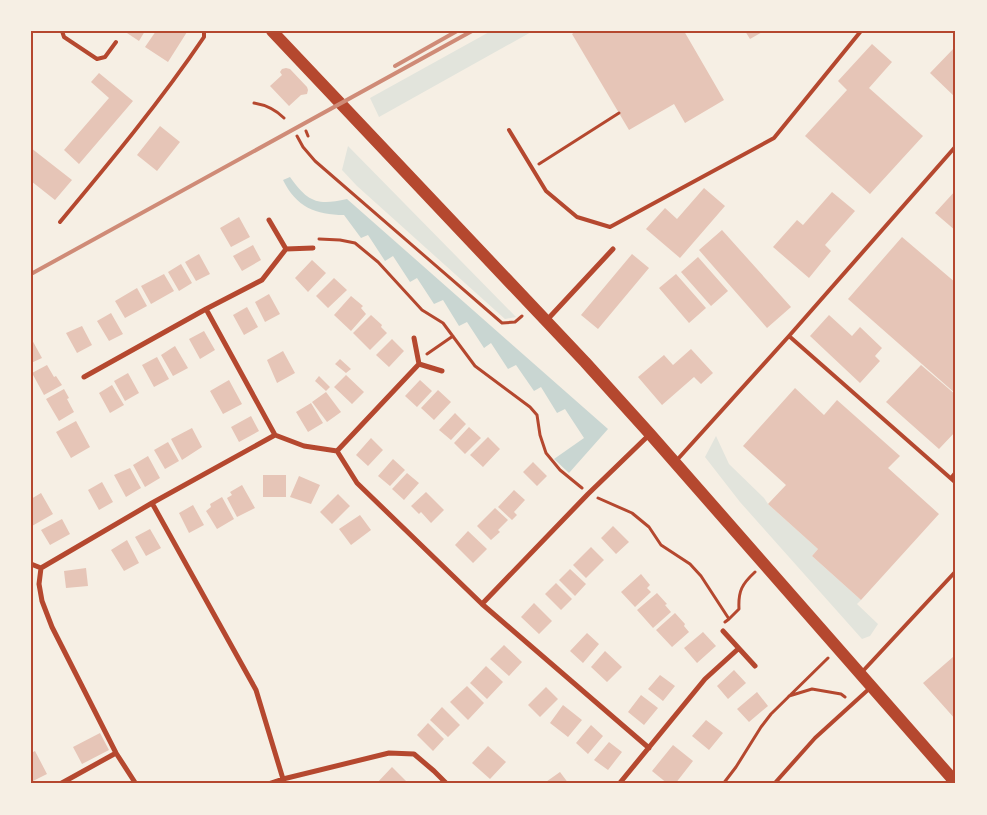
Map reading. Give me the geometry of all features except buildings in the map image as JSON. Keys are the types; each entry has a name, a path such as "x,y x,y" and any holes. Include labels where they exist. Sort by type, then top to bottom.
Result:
{"main road":[{"path":"272,31 650,434 956,783"}],"street":[{"path":"269,220 286,249"},
{"path":"286,249 313,248"},
{"path":"84,376 262,280 286,249"},
{"path":"546,322 613,249"},
{"path":"206,309 275,435 304,446 337,451 357,483 482,604 649,748"},
{"path":"414,338 419,364"},
{"path":"337,451 419,364"},
{"path":"419,364 442,371"},
{"path":"482,604 588,494 650,434"},
{"path":"41,568 152,503 275,435"},
{"path":"152,503 256,690 283,779"},
{"path":"31,564 41,568"},
{"path":"41,568 39,584 42,601 52,627 116,753 136,784"},
{"path":"723,631 755,666"},
{"path":"619,784 705,680 738,648"},
{"path":"60,784 116,753"},
{"path":"268,784 389,753 414,754 447,784"}],"lane":[{"path":"62,31 64,37 97,59 105,57 116,42"},
{"path":"60,222 177,76 204,36 204,31"},
{"path":"509,130 546,191 577,217 610,227 774,138 861,31"},
{"path":"674,462 789,336 955,147"},
{"path":"789,336 956,483"},
{"path":"950,478 956,472"},
{"path":"860,674 956,571"},
{"path":"774,784 815,738 872,687"}],"path":[{"path":"254,103 264,104 280,113 284,118"},
{"path":"532,168 619,113"},
{"path":"306,131 308,136"},
{"path":"298,136 303,147 315,160 502,323 515,322 532,307"},
{"path":"313,248 318,239 355,243 378,262 422,310 443,323 474,366 530,406 537,415 540,435 546,453 560,470 588,494 632,513 649,527 661,545 690,564 702,576 729,619"},
{"path":"419,364 428,353 453,336"},
{"path":"724,623 739,609 738,598 745,582 764,565"},
{"path":"723,784 761,727 788,696 838,649"},
{"path":"788,696 812,689 841,694 854,703"}],"shaded area":[{"path":"491,31 533,31 379,117 370,98"},
{"path":"348,146 516,317 505,319 357,186 342,170"},
{"path":"290,177 302,192 314,200 328,202 347,199 608,429 569,473 554,459 584,438 565,409 557,413 541,387 534,391 516,365 508,369 491,343 484,348 467,322 459,326 443,300 434,304 417,278 410,282 393,256 385,261 368,235 361,238 344,215 316,211 301,203 294,197 283,180"},
{"path":"716,436 729,464 768,504 818,549 812,556 861,600 857,604 878,624 870,636 862,639 740,502 705,457"}],"railway":[{"path":"395,66 457,31"},
{"path":"31,274 472,31"}]}
